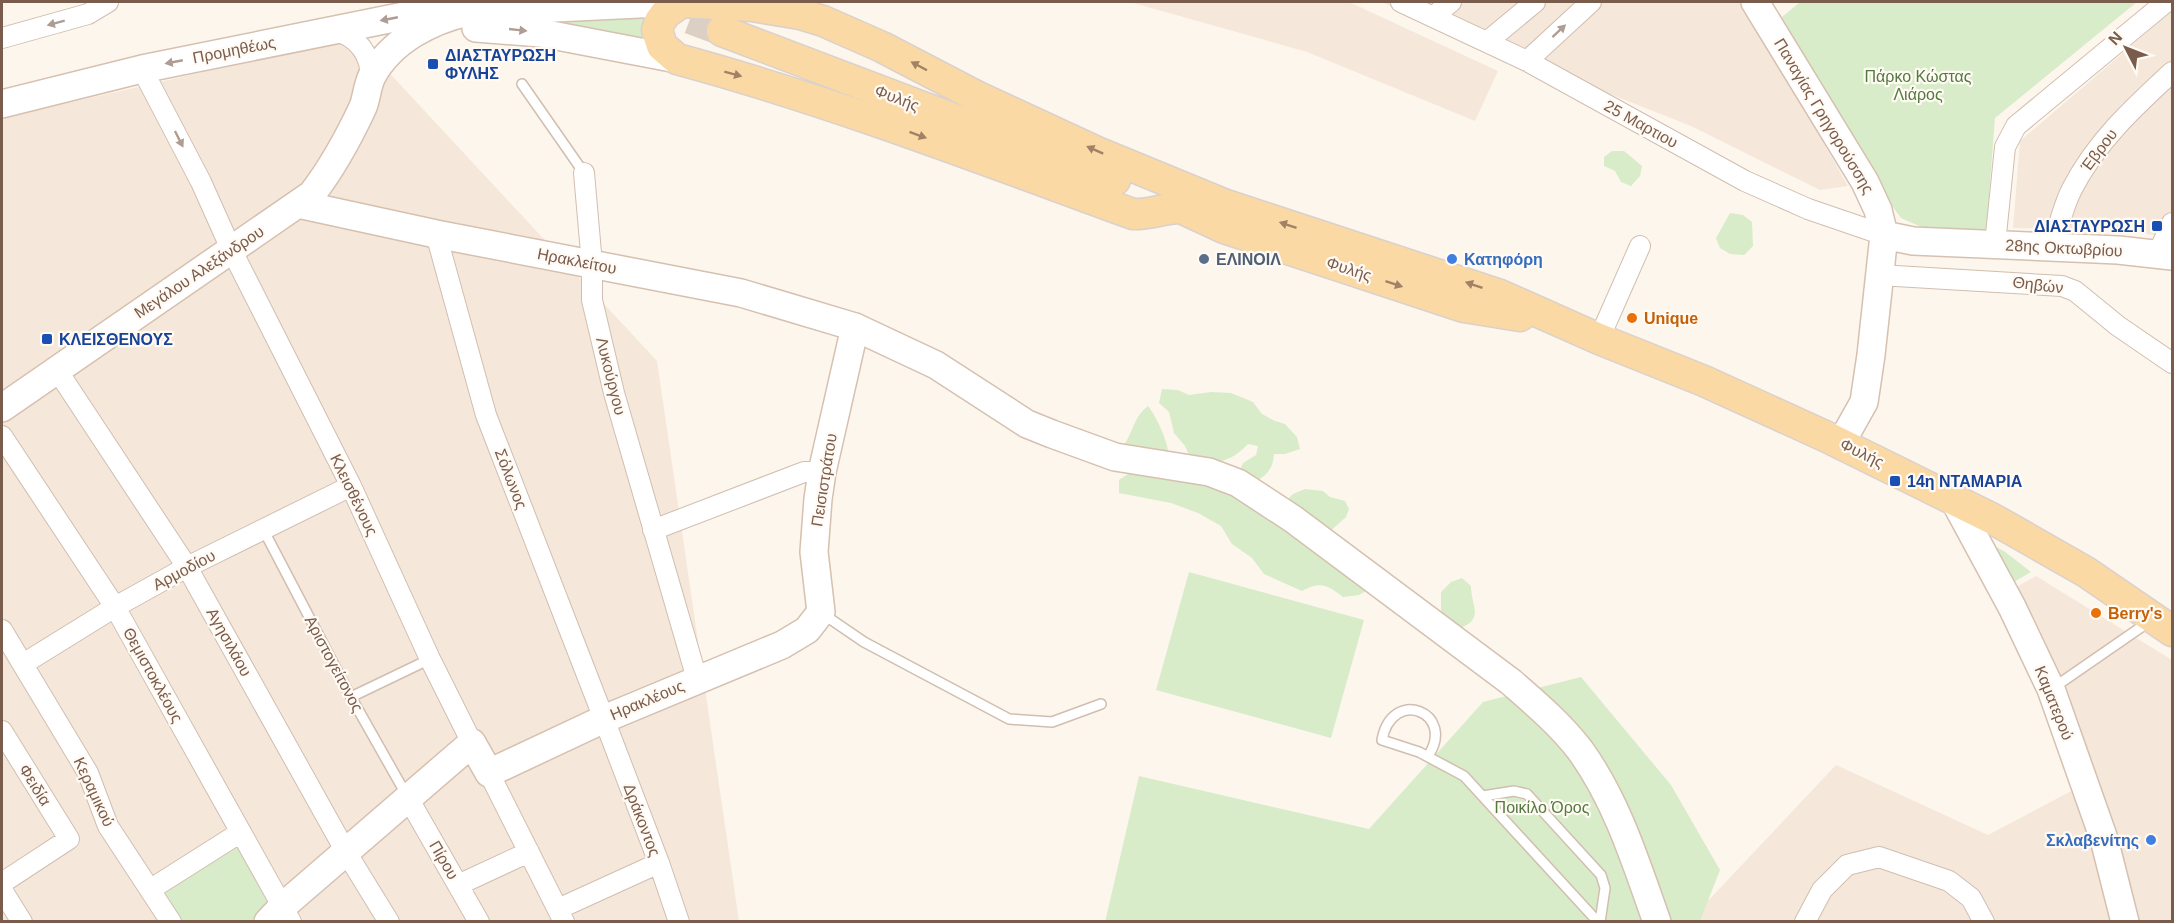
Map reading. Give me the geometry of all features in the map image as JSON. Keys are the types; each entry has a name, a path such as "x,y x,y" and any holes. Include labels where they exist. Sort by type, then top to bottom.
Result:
{"main road":[{"path":"1180,208 1133,214 848,110 758,80 677,59 662,46 657,30 666,13 682,2 752,6 800,14 823,21 882,47 976,96 1047,129 1226,205"},
{"name":"Φυλής","path":"722,31 1140,189 1224,228 1464,307 1566,324"},
{"name":"Φυλής","path":"1140,189 1226,205 1471,284 1704,381 1841,443 1953,498 2086,572 2164,624"}],"street":[{"path":"2,38 88,14 108,2"},
{"name":"Μεγάλου Αλεξάνδρου","path":"363,106 371,79 393,51 414,34 438,20 468,12 682,2"},
{"name":"25 Μαρτιου","path":"1401,2 1527,61 1745,182 1808,209 1884,236"},
{"path":"1434,16 1451,2"},
{"path":"1488,42 1535,2"},
{"path":"1527,61 1591,2"},
{"name":"Παναγίας Γρηγορούσσης","path":"1755,2 1866,182 1878,210 1884,236 1864,402 1841,443"},
{"path":"1995,244 2005,147 2016,126 2166,2"},
{"name":"Προμηθέως","path":"2,105 142,69 409,15 468,12"},
{"name":"Μεγάλου Αλεξάνδρου","path":"2,408 312,194 326,174 363,106 396,66 411,52 434,37 461,30 493,28 541,33 677,59"},
{"path":"334,30 348,35 363,48 369,58 371,79"},
{"name":"Κλεισθένους","path":"142,69 201,182 231,249 351,486 430,659 561,915"},
{"name":"Έβρου","path":"2052,246 2071,190 2097,148 2172,72"},
{"name":"Λυκούργου","path":"585,172 592,264 592,300 614,393 697,679"},
{"name":"Ηρακλείτου","path":"298,204 436,234 741,293 855,327 936,365 1027,424 1115,457 1209,472 1226,477 1293,519 1511,682 1565,733 1592,768 1617,816 1629,841 1657,921"},
{"path":"2165,254 2172,223"},
{"name":"Σόλωνος","path":"436,234 486,415 604,718"},
{"name":"28ης Οκτωβρίου","path":"1884,236 1913,241 2052,246 2165,254"},
{"path":"1599,339 1640,246"},
{"name":"Θηβών","path":"1879,275 2062,286 2075,291 2118,326 2172,363"},
{"name":"Πεισιστράτου","path":"814,621 814,552 818,499 855,327"},
{"name":"Αγησιλάου","path":"57,370 187,567 346,852 389,921"},
{"name":"Θεμιστοκλέους","path":"2,436 115,607 242,832 280,917"},
{"path":"653,530 804,472 822,472"},
{"name":"Αρμοδίου","path":"23,664 115,607 187,567 351,486"},
{"name":"Καματερού","path":"1953,498 2012,608 2051,689 2104,838 2125,921"},
{"name":"Ηρακλέους","path":"489,773 604,718 782,645 814,621"},
{"name":"Κεραμικού","path":"2,630 88,773 108,826 171,921"},
{"name":"Δράκοντος","path":"604,718 679,921"},
{"name":"Φειδία","path":"2,731 69,839 2,883"},
{"path":"280,917 346,852 472,743"},
{"name":"Πίρου","path":"408,798 478,921"},
{"path":"151,889 242,832"},
{"path":"458,885 529,852"},
{"path":"1805,921 1822,890 1847,865 1880,857 1950,881 1971,897 1984,921"},
{"path":"561,915 659,863"},
{"path":"2,890 22,921"}],"lane":[{"name":"Λυκούργου","path":"522,84 585,172"},
{"name":"Αριστογείτονος","path":"263,529 351,697 408,798"},
{"path":"814,621 864,642 1009,719 1052,722 1101,704"},
{"path":"2051,689 2164,624"},
{"path":"351,697 430,659"},
{"path":"1428,756 1436,740 1434,725 1430,718 1424,713 1408,710 1394,715 1384,728 1382,740 1428,756 1464,776 1599,921"},
{"path":"1483,796 1514,790 1527,794 1601,875 1605,888 1599,921"}],"shaded area":[{"path":"1130,2 1349,2 1498,71 1475,121 1307,52"},
{"path":"1382,2 1743,2 1848,186 1820,190 1691,126 1406,14"},
{"path":"2172,11 2172,238 2118,229 2013,228 2020,141"},
{"path":"356,37 657,361 739,921 2,921 2,118"},
{"path":"2036,576 2172,660 2172,921 2136,921 2075,717 2011,590"},
{"path":"1836,765 1988,835 2075,789 2118,922 1688,922"}],"green space":[{"name":"Πάρκο Κώστας Λιάρος","path":"1800,2 2137,2 1995,118 1986,234 1939,235 1901,218 1886,198 1782,17"},
{"path":"655,16 649,40 474,21"},
{"path":"1612,151 1624,151 1642,166 1640,176 1631,186 1621,182 1615,171 1604,166 1604,157"},
{"path":"1730,213 1743,215 1752,222 1753,246 1744,255 1730,254 1720,248 1716,238"},
{"path":"1162,389 1178,390 1189,395 1211,392 1231,393 1253,402 1262,414 1285,424 1297,437 1300,449 1285,454 1274,454 1269,470 1257,481 1238,475 1243,463 1256,455 1258,446 1248,444 1235,455 1222,461 1208,462 1191,459 1185,446 1174,433 1169,412 1159,403"},
{"path":"1148,406 1162,430 1169,456 1122,448 1139,415"},
{"path":"1131,472 1230,487 1371,588 1359,595 1343,597 1319,585 1302,591 1264,574 1252,558 1232,544 1221,526 1198,513 1171,503 1119,493 1119,480"},
{"path":"1305,489 1323,491 1330,497 1345,501 1349,509 1346,517 1327,534 1285,502 1293,494"},
{"path":"1990,544 2004,551 2031,572 2007,586"},
{"path":"1189,572 1364,620 1331,738 1156,690"},
{"path":"1462,578 1471,586 1475,612 1471,621 1457,629 1441,618 1441,592 1451,582"},
{"name":"Ποικίλο Όρος","path":"1581,677 1671,785 1720,870 1700,921 1105,922 1139,776 1369,829 1483,702"},
{"path":"239,838 275,904 256,921 183,921 162,889"}],"tunnel":[{"path":"648,3 722,31"}],"place":[{"name":"ΔΙΑΣΤΑΥΡΩΣΗ ΦΥΛΗΣ","path":"433,64"},
{"name":"ΔΙΑΣΤΑΥΡΩΣΗ","path":"2157,226"},
{"name":"ΕΛΙΝΟΙΛ","path":"1204,259"},
{"name":"Κατηφόρη","path":"1452,259"},
{"name":"Unique","path":"1632,318"},
{"name":"ΚΛΕΙΣΘΕΝΟΥΣ","path":"47,339"},
{"name":"14η ΝΤΑΜΑΡΙΑ","path":"1895,481"},
{"name":"Berry's","path":"2096,613"},
{"name":"Σκλαβενίτης","path":"2151,840"}]}
